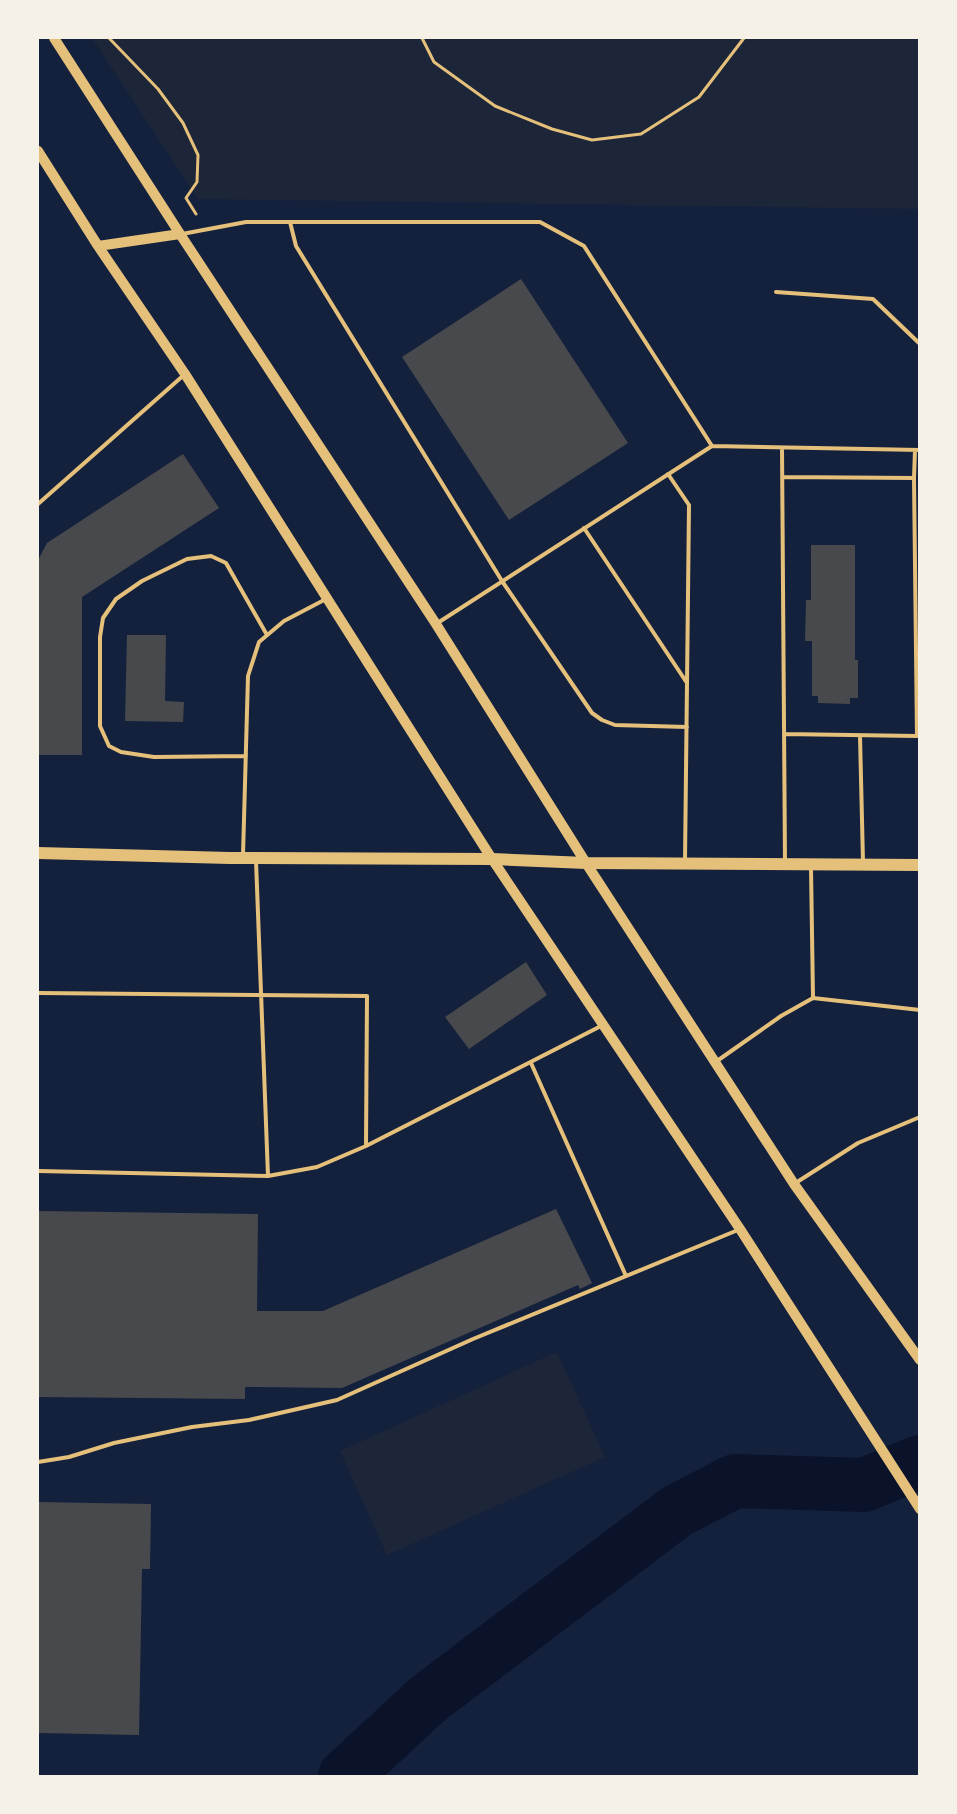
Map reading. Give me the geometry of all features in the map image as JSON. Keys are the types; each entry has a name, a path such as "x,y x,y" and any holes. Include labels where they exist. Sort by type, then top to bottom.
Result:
{"main road":[{"path":"54,38 436,624 586,863 794,1184 920,1360"},
{"path":"38,151 98,246 185,374 492,859 740,1229 920,1509"},
{"path":"98,246 180,234"},
{"path":"38,853 249,858 492,859 586,863 920,865"}],"lane":[{"path":"180,234 246,222 540,222 584,246 712,446"},
{"path":"290,222 296,246 502,581 592,713 602,720 615,725 687,727"},
{"path":"776,292 873,299 920,344"},
{"path":"38,504 185,374"},
{"path":"436,624 712,446 917,450 914,478 917,736 784,734"},
{"path":"782,448 785,864"},
{"path":"668,474 689,505 685,863"},
{"path":"782,477 914,478"},
{"path":"584,528 687,683"},
{"path":"246,756 154,757 121,752 109,746 100,726 100,637 102,618 116,599 142,581 187,559 210,556 226,563 267,635"},
{"path":"268,1176 260,994 249,858 246,756 248,676 259,642 284,622 327,599"},
{"path":"860,736 863,864"},
{"path":"810,864 813,998"},
{"path":"38,993 367,996 366,1146"},
{"path":"715,1062 780,1016 813,998 920,1010"},
{"path":"38,1171 268,1176 317,1167 366,1146 603,1025"},
{"path":"531,1063 626,1276"},
{"path":"794,1184 858,1143 920,1117"},
{"path":"38,1462 69,1457 114,1442 192,1427 249,1420 337,1400 473,1338 740,1229"}],"path":[{"path":"109,38 158,89 183,123 198,155 198,182 186,198 206,229"},
{"path":"422,38 434,62 495,106 552,129 592,140 641,134 699,97 744,38"}],"shaded area":[{"path":"92,38 919,38 919,209 198,199"},
{"path":"557,1352 605,1457 387,1555 340,1451"}],"building":[{"path":"521,279 628,443 509,520 402,357"},
{"path":"183,454 219,508 82,597 82,755 38,755 38,560 47,543"},
{"path":"811,545 855,545 855,660 858,660 858,698 850,698 850,704 818,703 818,696 812,696 812,641 805,641 806,600 811,600"},
{"path":"127,635 166,635 165,701 184,702 183,722 125,721"},
{"path":"526,962 547,995 469,1049 445,1017"},
{"path":"556,1209 592,1283 580,1289 578,1285 342,1388 245,1387 245,1399 38,1397 38,1211 258,1214 257,1311 323,1311"},
{"path":"38,1502 151,1504 150,1569 142,1569 139,1735 38,1733"}],"waterway":[{"path":"345,1776 428,1699 677,1511 735,1481 864,1485 920,1462"}]}
